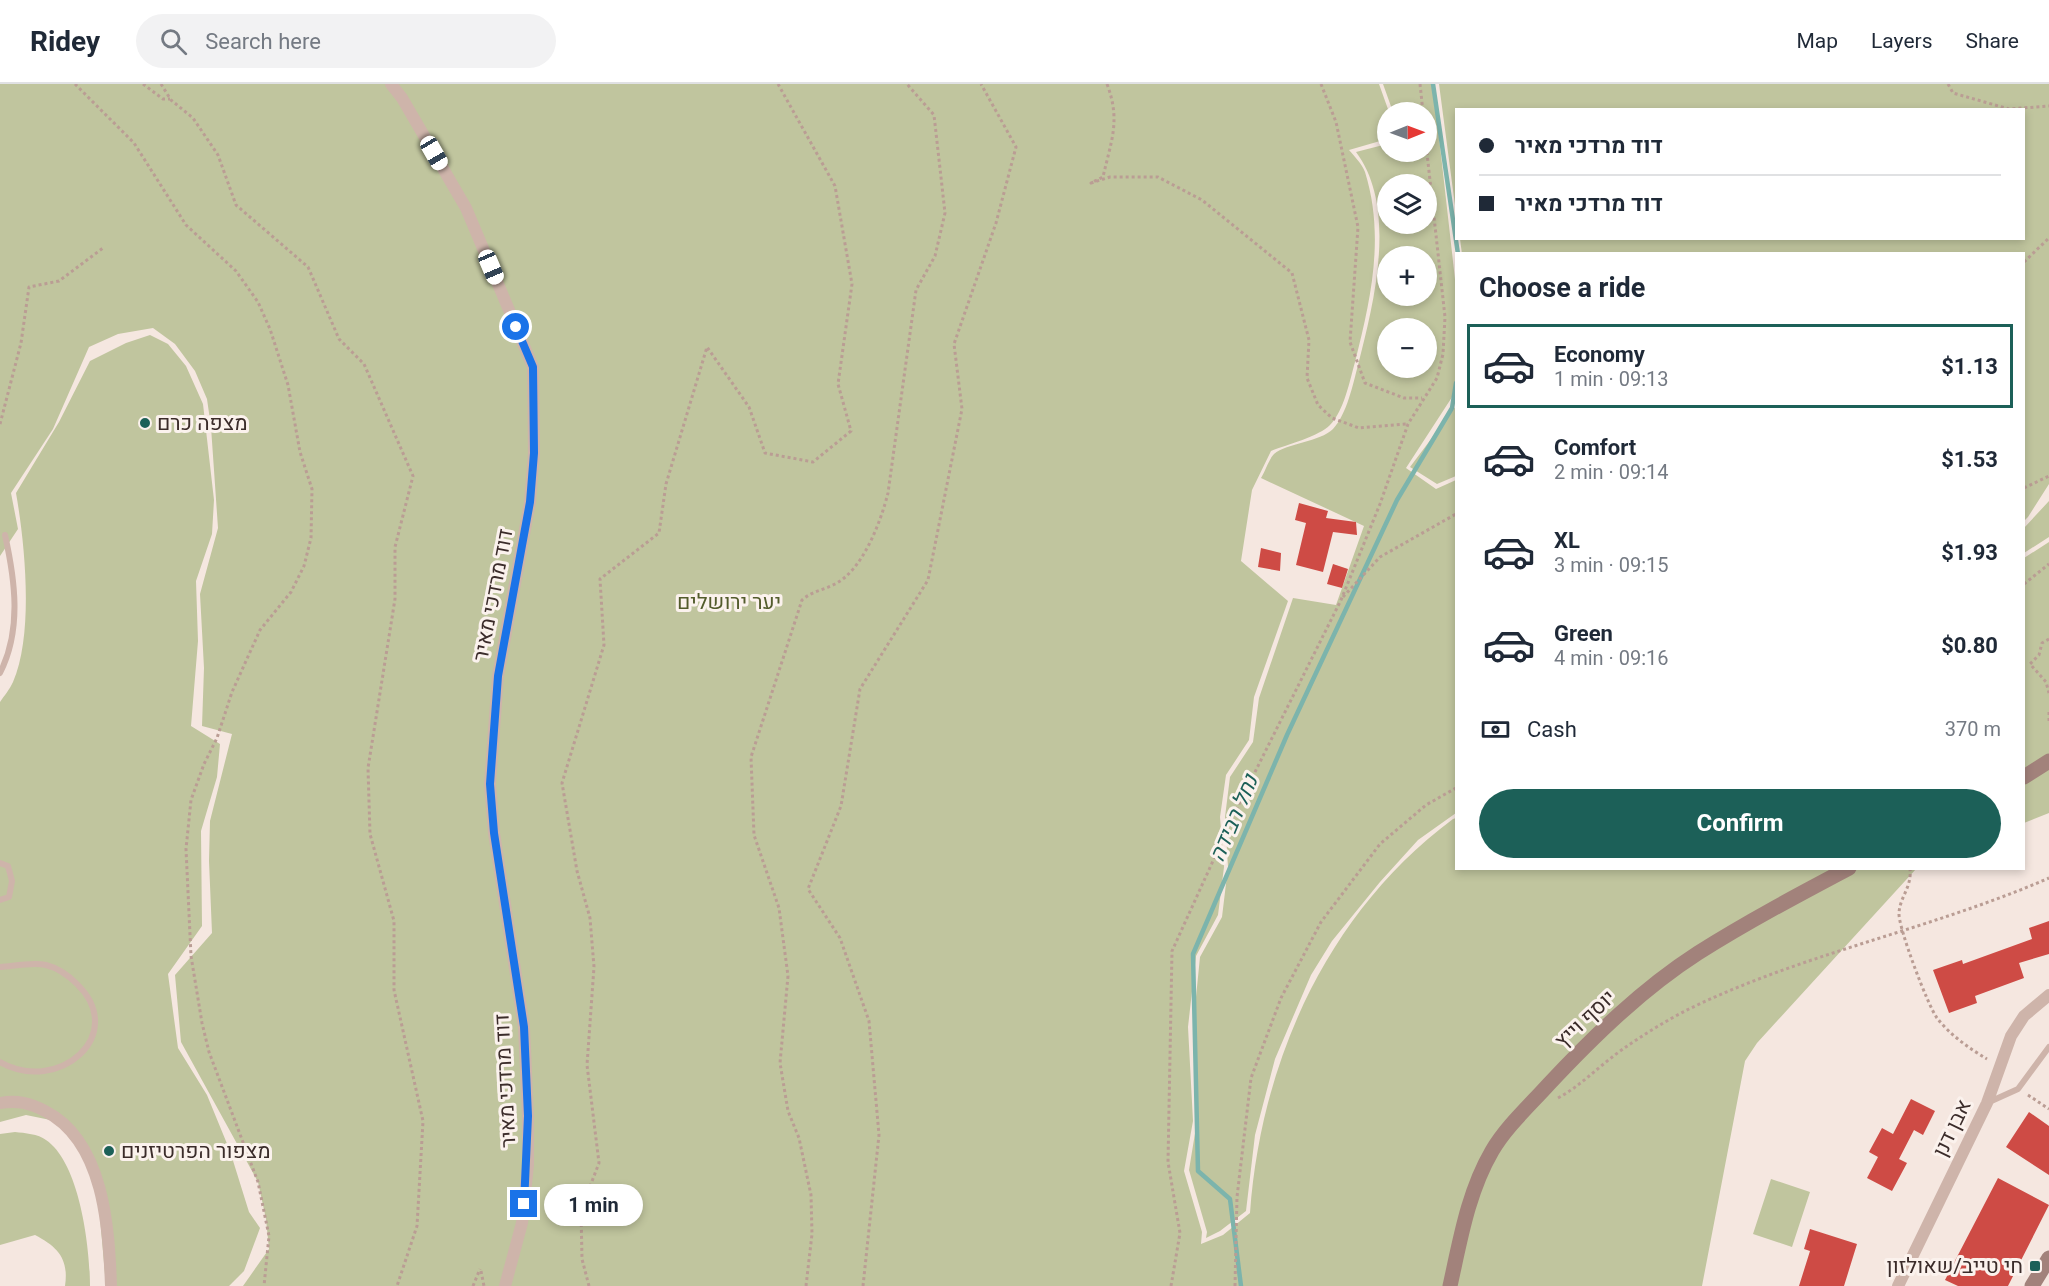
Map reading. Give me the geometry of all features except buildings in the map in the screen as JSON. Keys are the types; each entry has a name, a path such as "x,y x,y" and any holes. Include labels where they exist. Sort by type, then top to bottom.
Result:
{"main road":[{"path":"2025,776 2049,761"},
{"name":"יוסף וייץ","path":"1450,1286 1466,1217 1492,1151 1514,1122 1579,1051 1631,1004 1696,954 1771,909 1845,870"},
{"path":"2032,1286 2047,1262"},
{"path":"2039,1286 2047,1262"}],"street":[{"name":"דוד מרדכי מאיר","path":"391,84 402,98 466,208 533,367 534,453 530,502 498,676 490,784 494,833 524,1027 528,1116 528,1165 522,1223 505,1286"},
{"name":"אבן דנן","path":"1898,1286 1987,1104 2011,1036 2024,1016 2049,995"},
{"path":"0,1103 27,1102 61,1121 78,1140 92,1169 104,1211 111,1286"}],"lane":[{"path":"0,673 10,644 16,601 5,535"},
{"path":"0,863 8,866 12,881 9,897 0,900"},
{"path":"0,967 46,965 67,975 87,994 95,1012 93,1034 82,1056 49,1071 26,1072 0,1062"},
{"path":"1987,1104 2018,1089 2049,1047"}],"path":[{"path":"75,84 134,143 186,225 236,271 258,302 270,329 288,385 300,452 312,489 311,538 304,566 291,592 260,630 232,692 217,738 204,764 191,800 186,849 191,956 202,1023 209,1052 258,1182 268,1236 264,1286"},
{"path":"144,84 163,99 171,99"},
{"path":"161,84 171,99 193,118 218,155 236,205 308,267 339,339 364,364 413,477 395,547 395,599 368,768 370,834 394,921 394,990 423,1121 417,1226 398,1286"},
{"path":"590,1286 582,1259 581,1210 599,1163 587,1065 594,967 590,918 577,871 562,783 604,645 600,579 659,533 666,484 707,347 749,407 765,453 813,462 851,431 838,384 852,284 835,186 778,84"},
{"path":"806,1286 812,1234 811,1195 799,1137 788,1111 780,1063 789,976 779,908 754,835 751,757 802,600 809,594 836,584 852,572 881,521 888,493 916,290 935,256 945,213 934,115 907,84"},
{"path":"863,1286 879,1136 869,1021 840,938 808,889 841,806 860,689 928,580 962,410 954,344 996,223 1016,147 981,84"},
{"path":"1107,84 1113,101 1116,121 1102,177 1091,183 1110,177 1158,177 1202,200 1292,273 1309,340 1307,378 1318,405 1332,418 1359,428 1408,424"},
{"path":"1321,84 1336,122 1358,227 1350,342 1365,383 1404,398 1422,398"},
{"path":"1420,84 1422,102"},
{"path":"1948,84 1953,93 2006,108"},
{"path":"2022,108 2049,106"},
{"path":"1171,1286 1180,1233 1168,1162 1172,951 1238,806 1341,600 1380,504 1408,424 1422,398 1437,378 1443,354 1445,317 1428,162"},
{"path":"2025,261 2049,238"},
{"path":"0,424 21,343 29,287 59,281 103,248"},
{"path":"2025,488 2049,476"},
{"path":"1341,600 1380,556 1455,515"},
{"path":"2025,583 2049,564"},
{"path":"2049,639 2042,644 2039,655 2030,664 2046,681 2049,693"},
{"path":"2049,712 2047,717 2049,721"},
{"path":"1235,1286 1237,1197 1251,1078 1281,998 1321,922 1380,844 1426,805 1455,789"},
{"path":"1910,870 1911,882 1899,912 1903,933 1936,1017 1972,1051 2000,1066"},
{"path":"1554,1100 1573,1090 1623,1049 1689,1009 1784,971 2002,899 2049,878"},
{"path":"2018,1089 2049,1108"},
{"path":"473,1286 480,1269 484,1286"}],"green space":[{"name":"יער ירושלים","path":"0,84 1379,84 1385,102 1377,102 1377,142 1349,150 1365,172 1371,196 1375,244 1374,267 1366,315 1349,386 1343,404 1330,425 1311,436 1271,451 1252,490 1241,561 1288,601 1254,697 1249,740 1226,775 1220,817 1224,867 1218,915 1196,956 1188,1027 1193,1121 1184,1171 1202,1232 1201,1244 1223,1235 1250,1213 1257,1156 1269,1100 1286,1046 1309,993 1337,944 1370,898 1409,856 1453,819 1455,818 1455,870 1915,870 1757,1043 1745,1061 1702,1286 243,1286 269,1249 266,1219 258,1182 181,1042 175,975 212,933 210,821 232,734 202,726 204,668 200,594 218,528 211,427 207,399 195,371 175,344 153,328 118,334 89,347 53,429 11,493 18,529 0,556"},
{"path":"1383,84 1433,84 1435,102 1389,102"},
{"path":"1439,84 2049,84 2049,484 2025,520 2025,252 1462,252 1460,240 2025,240 2025,108 1455,108 1455,205"},
{"path":"1437,119 1455,279 1455,393 1406,468 1436,489 1455,480 1455,814 1418,840 1380,882 1332,941 1311,975 1275,1059 1255,1135 1246,1211 1220,1231 1206,1238 1207,1232 1189,1170 1197,1121 1193,1027 1200,957 1222,917 1228,867 1225,817 1230,777 1253,742 1259,698 1293,598 1336,605 1364,526 1261,478 1274,454 1287,447 1320,437 1338,423 1349,398 1364,340 1377,270 1377,306 1437,306 1437,246 1379,246 1379,234 1437,234 1437,174 1377,174 1377,209 1369,175 1356,152 1377,147 1377,162 1437,162"},
{"path":"150,335 168,344 186,366 203,404 214,500 212,534 196,581 198,641 191,726 220,744 217,777 201,831 202,926 168,974 178,1048 207,1095 230,1151 249,1212 260,1228 244,1271 229,1286 106,1286 96,1172 70,1124 26,1115 0,1122 0,702 12,685 20,662 26,615 25,563 16,493 59,422 90,361 126,343"},
{"path":"1455,407 1455,476 1437,484 1410,467"},
{"path":"2049,501 2049,537 2025,552 2025,527"},
{"path":"2049,542 2049,813 2025,823 2025,557"},
{"path":"15,1132 35,1135 46,1140 58,1151 67,1167 81,1207 88,1250 90,1286 65,1286 65,1268 60,1255 50,1244 35,1235 0,1245 0,1134"},
{"path":"1771,1179 1810,1192 1792,1247 1753,1234"}],"waterway":[{"name":"נחל רבידה","path":"1433,84 1455,234"},
{"name":"נחל רבידה","path":"1456,240 1458,252"},
{"name":"נחל רבידה","path":"1241,1286 1230,1199 1198,1171 1193,954 1287,735 1397,500 1452,408 1455,389"}],"place":[{"name":"מצפה כרם","path":"145,423"},
{"name":"מצפור הפרטיזנים","path":"109,1151"},
{"name":"חי טייב/שאולזון","path":"2035,1266"}],"route":[{"path":"516,327 533,367 534,453 530,502 498,676 490,784 494,833 524,1027 528,1116 528,1165 524,1204"}]}
